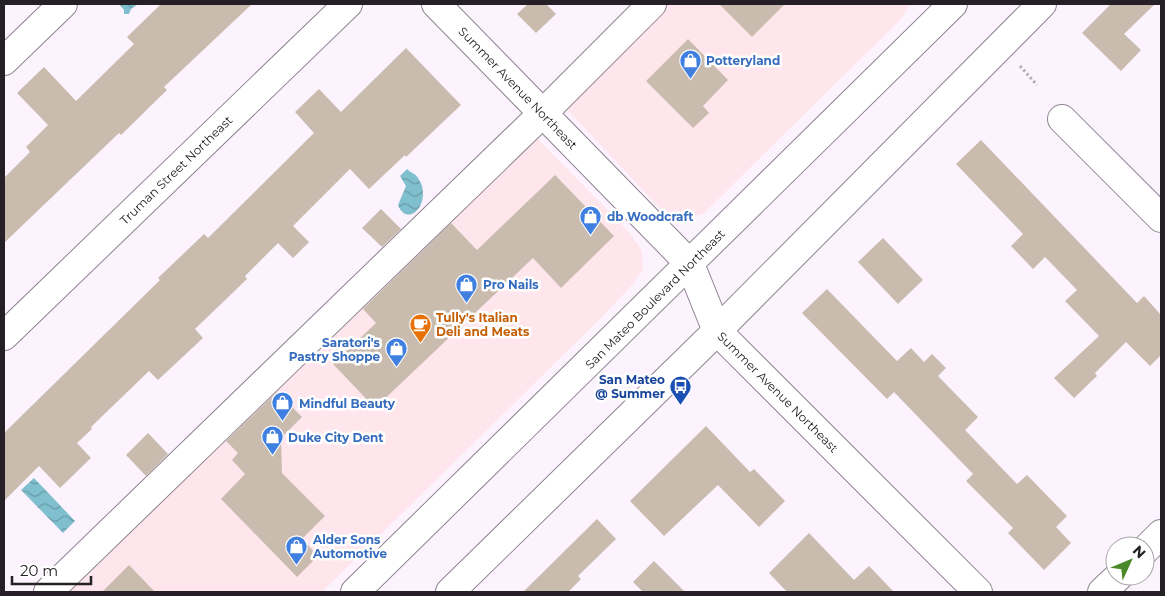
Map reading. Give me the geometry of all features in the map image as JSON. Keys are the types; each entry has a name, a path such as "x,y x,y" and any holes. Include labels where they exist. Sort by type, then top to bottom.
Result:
{"main road":[{"path":"4,61 63,4"},
{"name":"Truman Street Northeast","path":"4,336 348,4"},
{"name":"Summer Avenue Northeast","path":"436,4 690,264 717,332 978,592"},
{"path":"48,592 543,113 652,4"},
{"name":"San Mateo Boulevard Northeast","path":"355,592 953,4"},
{"path":"450,592 717,332 1042,4"},
{"path":"1062,119 1161,218"}],"path":[{"path":"1019,68 1020,65 1037,85"}],"shaded area":[{"path":"633,4 910,4 900,20 704,213 683,221 668,217 547,88"},
{"path":"523,124 629,232 642,251 643,269 633,284 602,317 322,592 37,592"}],"water":[{"path":"119,4 138,4 131,9 129,14 124,14 124,10"},
{"path":"407,169 418,178 423,195 418,210 408,215 402,212 398,205 406,186 400,176"},
{"path":"34,478 75,521 63,533 21,490"}],"building":[{"path":"161,4 252,4 164,87 167,90 121,135 119,133 4,243 4,178 30,152 26,147 48,125 17,93 44,67 76,101 134,44 127,37"},
{"path":"528,4 546,4 556,14 536,33 517,14"},
{"path":"719,4 785,4 752,37"},
{"path":"1111,4 1155,4 1124,34 1141,50 1121,71 1082,33"},
{"path":"688,39 728,80 703,106 709,113 693,128 646,81"},
{"path":"406,48 461,105 369,189 350,169 293,226 309,242 293,258 278,243 245,276 247,279 195,329 203,338 158,380 149,371 91,427 92,429 77,443 91,458 60,488 39,466 4,501 4,433 160,280 158,278 204,234 208,238 314,133 295,112 319,89 341,112"},
{"path":"981,140 1137,303 1144,296 1161,315 1161,355 1150,366 1126,342 1095,373 1097,376 1074,398 1054,378 1099,336 1065,301 1077,290 1045,257 1033,269 1011,246 1023,234 956,164"},
{"path":"555,175 614,236 561,288 533,258 375,408 333,364 376,323 363,309 451,223 477,250"},
{"path":"381,209 401,229 382,247 362,228"},
{"path":"883,238 923,280 898,304 858,262"},
{"path":"827,289 897,361 911,348 924,362 932,354 946,368 938,376 978,417 965,430 1017,484 1027,475 1067,516 1056,527 1071,543 1044,570 1008,533 1013,528 966,481 973,474 894,392 887,399 802,313"},
{"path":"277,392 302,417 281,438 282,473 325,516 302,539 318,556 297,577 221,499 245,474 232,460 238,453 226,441"},
{"path":"706,426 750,472 754,469 785,501 759,527 718,485 664,536 630,501"},
{"path":"148,433 168,454 146,476 126,455"},
{"path":"597,519 616,539 578,576 581,579 568,592 523,592"},
{"path":"809,533 854,580 869,566 894,592 787,592 769,573"},
{"path":"654,561 685,592 643,592 633,582"},
{"path":"129,565 155,592 102,592"}],"place":[{"name":"Potteryland","path":"690,79"},
{"name":"db Woodcraft","path":"591,235"},
{"name":"Pro Nails","path":"467,303"},
{"name":"Tully's Italian Deli and Meats","path":"420,343"},
{"name":"Saratori's Pastry Shoppe","path":"396,368"},
{"name":"San Mateo @ Summer","path":"681,405"},
{"name":"Mindful Beauty","path":"283,422"},
{"name":"Duke City Dent","path":"272,456"},
{"name":"Alder Sons Automotive","path":"297,565"}]}
